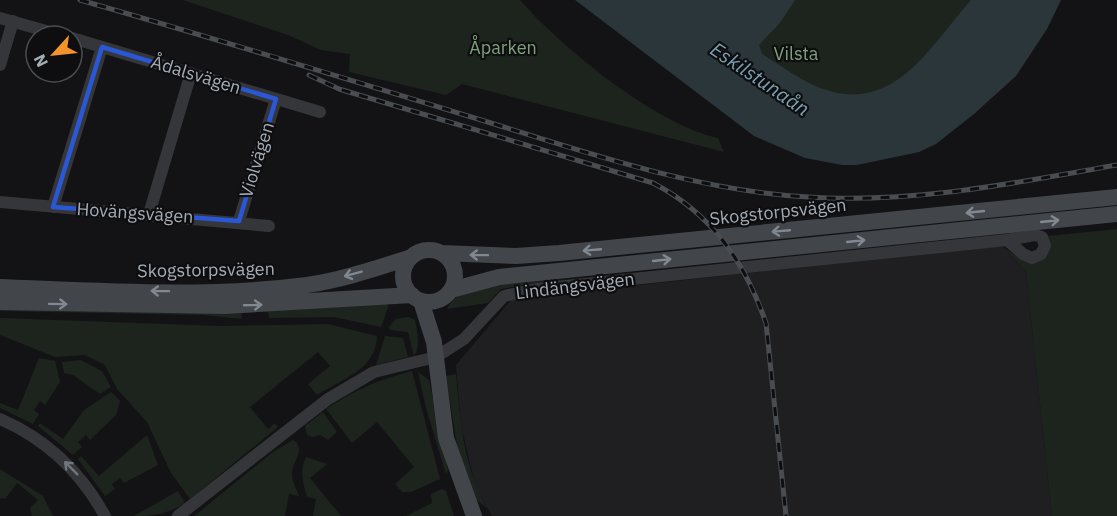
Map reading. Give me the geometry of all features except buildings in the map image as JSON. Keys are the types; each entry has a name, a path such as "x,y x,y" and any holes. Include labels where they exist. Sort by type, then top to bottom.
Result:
{"main road":[{"name":"Skogstorpsvägen","path":"442,253 516,256 559,254 1117,197"},
{"name":"Skogstorpsvägen","path":"447,295 500,277 1117,214"},
{"path":"435,350 447,295 455,280 454,269 442,253 428,249 410,258 404,268 403,279 416,298 435,350 446,438 474,516"},
{"name":"Skogstorpsvägen","path":"0,287 180,291 275,288 310,285 410,258"},
{"path":"416,298 434,302 447,295"},
{"name":"Skogstorpsvägen","path":"0,302 224,306 416,298"}],"street":[{"path":"0,18 24,24"},
{"path":"0,65 13,21"},
{"name":"Ådalsvägen","path":"84,42 320,112"},
{"path":"53,207 102,47"},
{"path":"149,214 191,74"},
{"name":"Violvägen","path":"239,221 276,99"},
{"name":"Hovängsvägen","path":"0,202 239,221 269,226"},
{"name":"Lindängsvägen","path":"178,516 311,411 343,389 374,372 464,339 504,296 517,292 1007,240"},
{"path":"0,419 27,432 54,451 88,488 105,516"}],"highlighted area":[{"path":"102,47 276,99 239,221 53,207"}],"shaded area":[{"path":"984,247 1003,247 1026,272 1052,516 492,516 476,489 461,425 456,365 512,299"}],"green space":[{"name":"Åparken","path":"183,0 520,0 560,40 611,82 666,117 693,130 718,138 724,152 462,84 446,95 349,72 350,54 321,50 288,35"},
{"name":"Vilsta","path":"769,0 1025,0 913,102 776,110 748,22"},
{"path":"1117,229 1117,516 1052,516 1026,272 1003,247 1023,259 1034,262 1045,256 1051,248 1048,236"},
{"path":"579,276 501,289 488,303 447,309 456,298 486,284"},
{"path":"388,300 388,308 381,327 334,317 269,318 267,308"},
{"path":"0,308 186,313 241,310 242,319 202,315 0,311"},
{"path":"408,317 415,320 418,343 414,356 408,332 390,330 389,327 396,319"},
{"path":"0,318 221,326 328,324 377,336 371,357 364,365 347,378 317,395 308,384 330,366 318,352 250,407 268,429 275,423 278,427 190,499 171,473 147,422 117,389 105,365 85,355 55,357 0,335"},
{"path":"385,336 403,338 408,357 376,365"},
{"path":"39,358 55,361 60,382 45,405 40,401 34,410 39,414 33,424 0,408 0,403 18,410"},
{"path":"81,360 102,371 111,387 100,394 73,375 64,373 62,362"},
{"path":"412,371 440,479 411,492 402,492 395,484 414,467 377,422 352,443 326,409 368,386"},
{"path":"418,372 429,380 448,470 446,474 426,408"},
{"path":"456,374 464,444 473,477 487,508 475,499 457,445 446,376"},
{"path":"111,392 120,401 116,415 90,440 86,435 78,442 82,447 73,455 38,426 40,423 63,439 84,410"},
{"path":"323,412 337,432 328,440 320,435 313,437 307,435 305,426"},
{"path":"147,435 158,465 124,483 120,478 112,484 115,489 105,496 78,459 81,456 99,476"},
{"path":"293,440 299,447 292,474 299,496 289,494 285,516 194,516 273,452"},
{"path":"306,457 327,464 310,478 341,516 313,516 316,499 307,497 302,477"},
{"path":"0,469 43,496 53,516 32,516 30,508 38,500 17,483 5,499 0,498"},
{"path":"442,489 446,491 454,516 406,516 432,503 431,494"},
{"path":"178,491 185,503 179,507 161,514 134,516"}],"water":[{"name":"Eskilstunaån","path":"575,0 795,0 779,24 759,45 762,54 809,83 837,93 862,94 883,88 903,76 938,41 971,0 1061,0 1047,29 1016,76 936,144 919,152 857,165 842,165 805,158 754,136"}],"railway":[{"path":"80,0 286,60 608,159 727,187 808,197 925,195 1040,179 1117,165"},
{"path":"309,75 339,89 653,183 674,195 709,224 748,280 766,323 786,516"}]}
